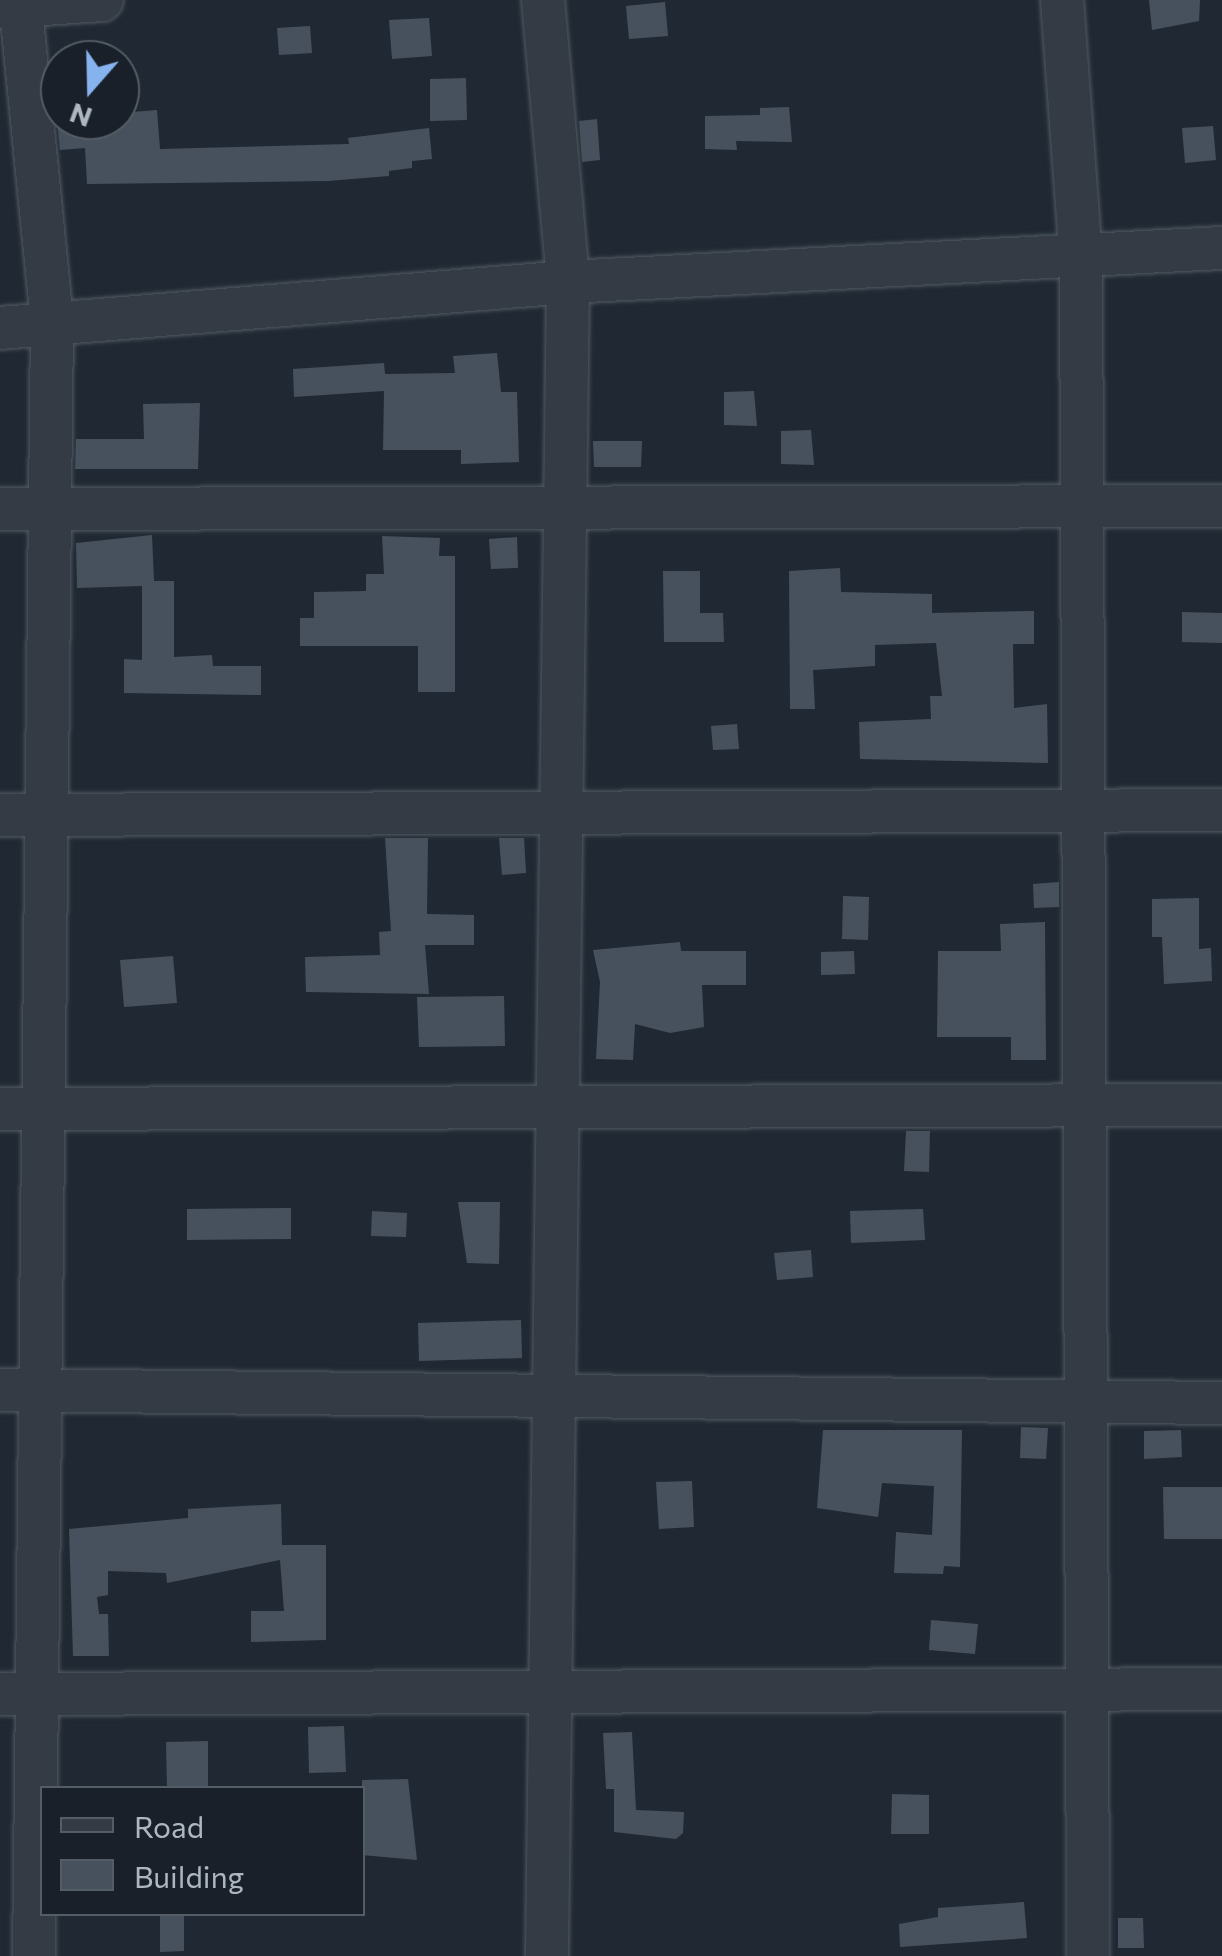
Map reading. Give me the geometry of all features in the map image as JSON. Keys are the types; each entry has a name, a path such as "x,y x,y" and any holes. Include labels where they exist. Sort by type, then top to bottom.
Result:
{"street":[{"path":"34,1956 19,1694 21,1391 45,1109 52,323 14,4 102,0"},
{"path":"542,0 568,282 547,1956"},
{"path":"1062,0 1080,257 1088,1956"},
{"path":"0,328 568,282 1222,248"},
{"path":"0,510 1222,506"},
{"path":"0,815 1222,810"},
{"path":"0,1110 1222,1105"},
{"path":"21,1391 1222,1403"},
{"path":"19,1694 1222,1689"}],"building":[{"path":"1149,0 1200,0 1199,21 1152,30"},
{"path":"665,2 668,36 629,39 626,6"},
{"path":"429,18 432,56 392,59 389,20"},
{"path":"310,26 312,53 279,55 277,28"},
{"path":"466,78 467,120 430,121 430,79"},
{"path":"789,107 792,142 736,141 737,150 705,149 705,116 760,115 760,108"},
{"path":"157,110 160,149 349,144 348,138 429,128 432,159 412,161 412,168 389,171 389,176 328,181 87,184 85,148 60,150 59,140 140,140 140,111"},
{"path":"597,119 600,160 582,162 579,121"},
{"path":"1213,126 1216,160 1185,163 1182,128"},
{"path":"497,353 501,392 517,392 519,462 461,464 461,450 383,450 384,391 294,397 293,369 384,363 385,374 455,373 453,356"},
{"path":"754,391 757,426 724,425 724,392"},
{"path":"200,403 198,469 75,469 76,439 144,439 143,404"},
{"path":"811,430 814,465 781,464 781,431"},
{"path":"593,441 642,441 641,467 594,467"},
{"path":"152,535 154,581 174,581 174,657 212,655 213,666 261,666 261,695 124,693 124,659 142,660 142,586 77,588 76,543"},
{"path":"382,536 440,538 439,556 455,556 455,692 418,692 418,646 300,646 300,618 314,618 314,592 366,591 366,574 384,574"},
{"path":"517,537 518,568 491,569 489,539"},
{"path":"840,568 841,592 932,594 932,613 1034,611 1034,644 1013,644 1014,708 1047,704 1048,763 860,759 859,722 931,719 930,696 942,696 936,643 875,645 875,666 813,670 815,709 790,709 789,571"},
{"path":"663,571 700,571 700,613 723,613 724,642 664,642"},
{"path":"1182,612 1222,613 1222,643 1182,642"},
{"path":"737,724 739,749 713,750 711,726"},
{"path":"385,838 428,838 427,914 474,915 474,945 425,945 429,994 306,992 305,957 380,955 379,932 391,931"},
{"path":"499,838 524,838 526,873 502,875"},
{"path":"1059,882 1059,907 1034,908 1033,884"},
{"path":"843,896 869,897 868,940 842,939"},
{"path":"1199,898 1199,949 1211,948 1212,981 1164,984 1162,937 1152,937 1152,899"},
{"path":"1045,922 1046,1060 1011,1060 1011,1037 937,1037 938,951 1001,951 1000,924"},
{"path":"680,942 681,951 746,951 746,985 702,985 704,1027 670,1033 635,1024 633,1060 596,1059 600,982 593,950"},
{"path":"854,951 855,974 821,975 821,952"},
{"path":"173,956 177,1003 124,1007 120,960"},
{"path":"504,996 505,1046 419,1047 417,997"},
{"path":"906,1131 930,1131 929,1172 904,1171"},
{"path":"458,1202 500,1202 499,1264 467,1263"},
{"path":"291,1208 291,1239 187,1240 187,1209"},
{"path":"923,1209 925,1240 851,1243 850,1211"},
{"path":"372,1211 407,1213 406,1237 371,1236"},
{"path":"811,1250 813,1277 777,1280 774,1253"},
{"path":"521,1320 522,1358 419,1361 418,1323"},
{"path":"1021,1427 1048,1428 1046,1459 1020,1458"},
{"path":"823,1430 962,1430 960,1567 944,1566 943,1574 894,1573 896,1532 932,1535 934,1486 882,1483 878,1517 817,1508"},
{"path":"1181,1430 1182,1457 1144,1459 1144,1431"},
{"path":"692,1481 694,1527 659,1529 656,1482"},
{"path":"1163,1487 1222,1487 1222,1539 1164,1539"},
{"path":"281,1504 282,1545 326,1545 326,1640 251,1642 251,1611 284,1611 280,1560 167,1583 166,1573 108,1571 108,1595 97,1597 99,1614 108,1614 109,1656 73,1656 69,1529 188,1518 188,1509"},
{"path":"931,1620 978,1624 975,1654 929,1650"},
{"path":"344,1726 346,1772 309,1773 308,1727"},
{"path":"632,1732 636,1810 684,1812 683,1833 676,1839 614,1832 614,1789 606,1789 603,1733"},
{"path":"208,1741 208,1786 167,1786 166,1742"},
{"path":"408,1779 417,1860 365,1855 362,1780"},
{"path":"892,1794 929,1795 929,1834 891,1834"},
{"path":"1024,1902 1027,1938 900,1947 899,1924 938,1917 938,1908"},
{"path":"160,1916 184,1916 184,1951 160,1952"},
{"path":"1118,1918 1143,1918 1144,1948 1118,1948"}]}
